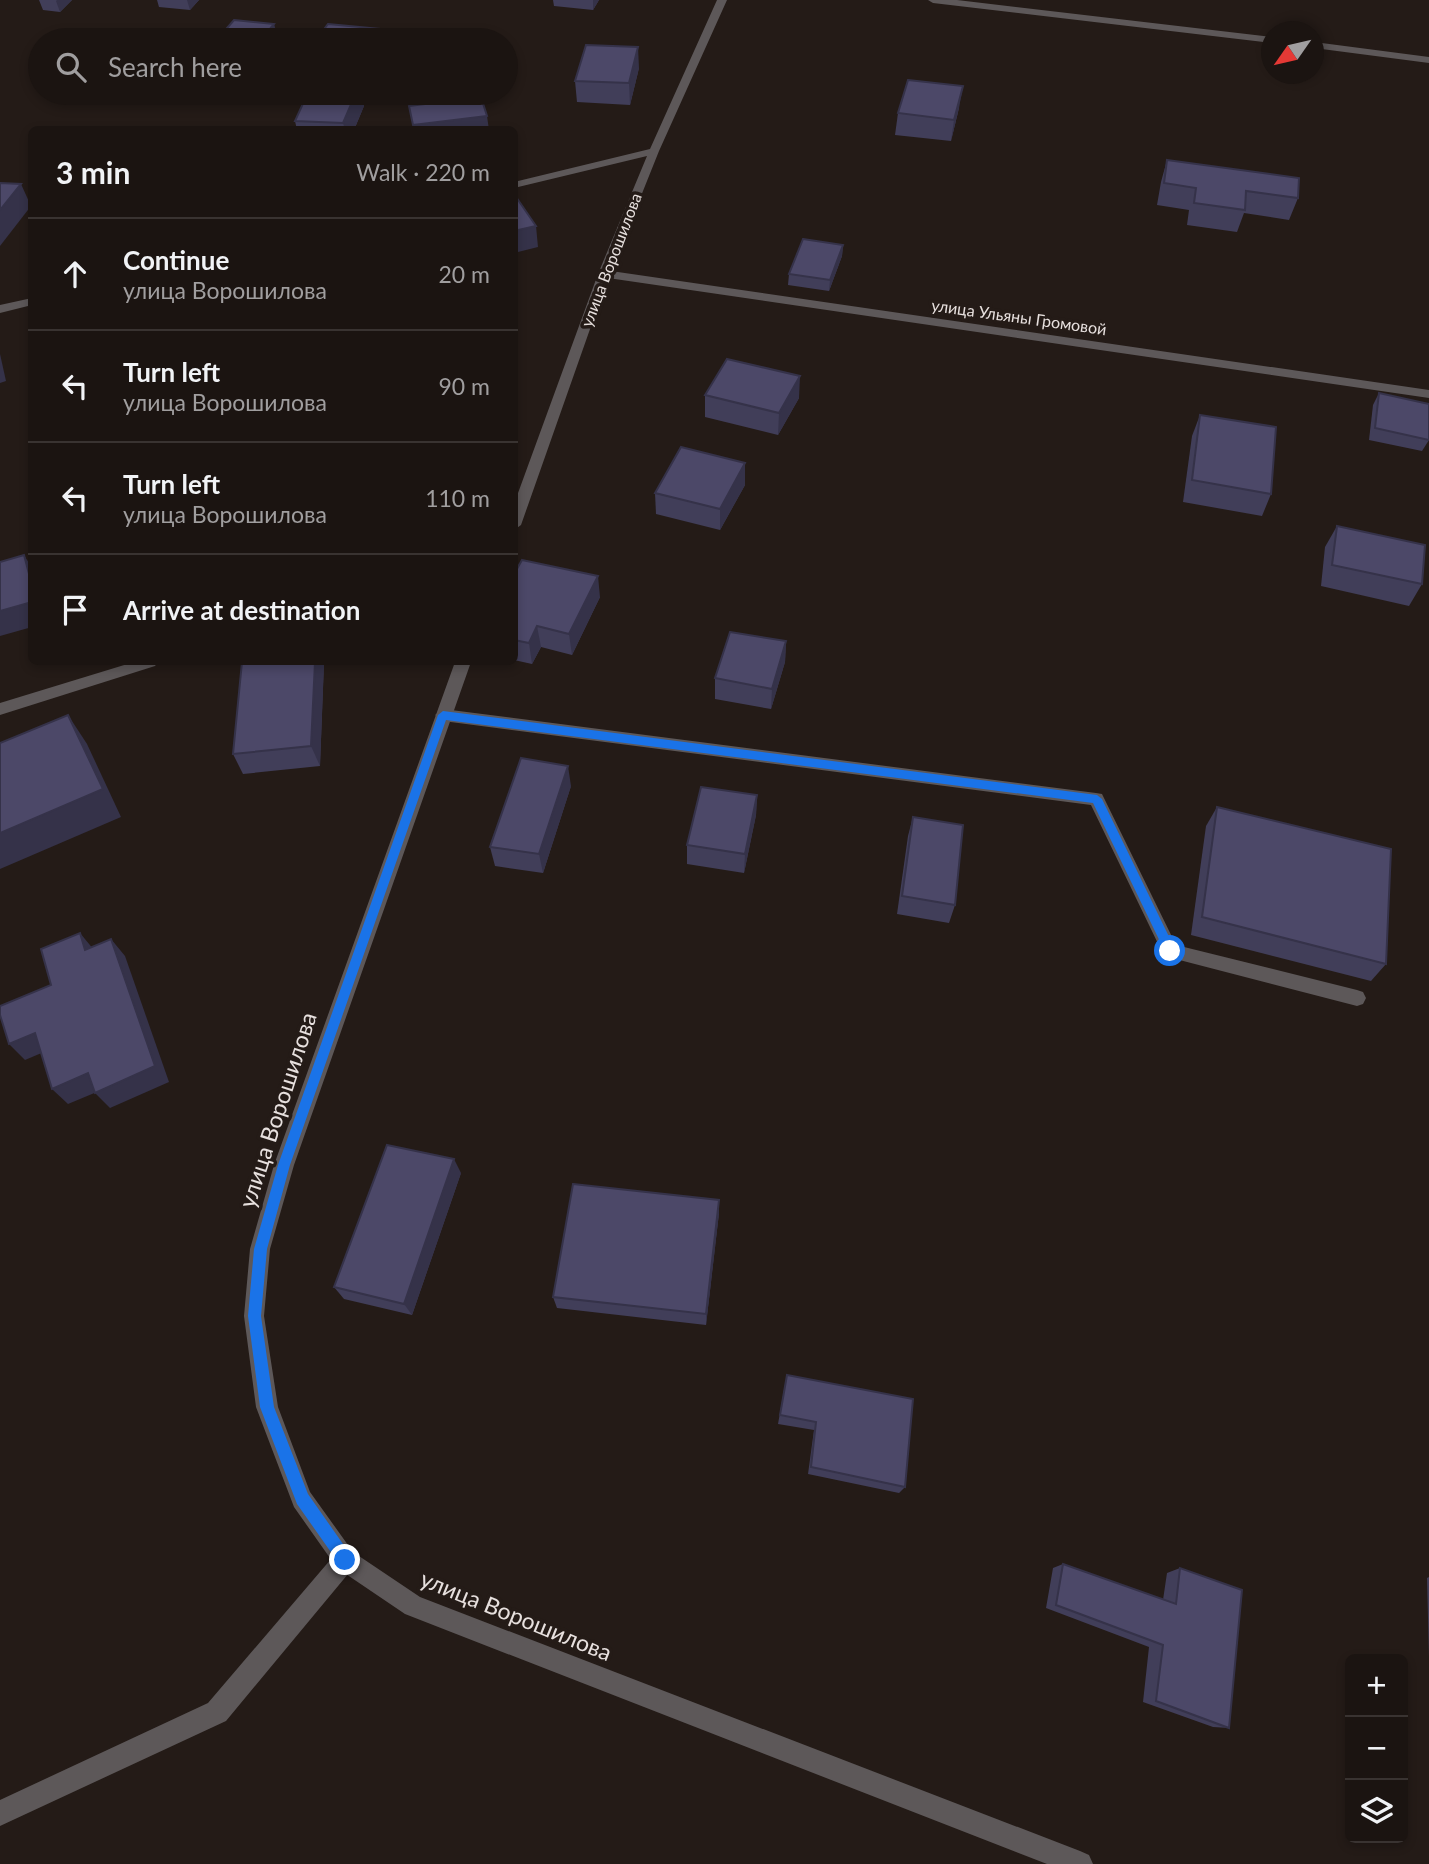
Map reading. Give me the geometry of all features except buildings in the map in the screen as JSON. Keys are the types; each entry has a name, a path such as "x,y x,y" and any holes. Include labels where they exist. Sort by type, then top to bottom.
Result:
{"street":[{"name":"улица Ворошилова","path":"518,514 604,274 654,151 722,0"},
{"path":"933,0 1261,39"},
{"path":"1324,46 1429,60"},
{"path":"518,184 654,151"},
{"name":"улица Ульяны Громовой","path":"604,274 1429,394"},
{"path":"0,309 28,302"},
{"path":"0,709 140,665"},
{"name":"улица Ворошилова","path":"462,665 284,1165 260,1249 254,1316 267,1407 302,1499 345,1560 412,1605 1080,1864"},
{"path":"443,715 1097,799 1170,951 1357,998"},
{"path":"0,1813 217,1712 345,1560"}],"route":[{"path":"345,1560 302,1499 267,1407 254,1316 260,1249 284,1165 443,715 1097,799 1170,951"}]}
